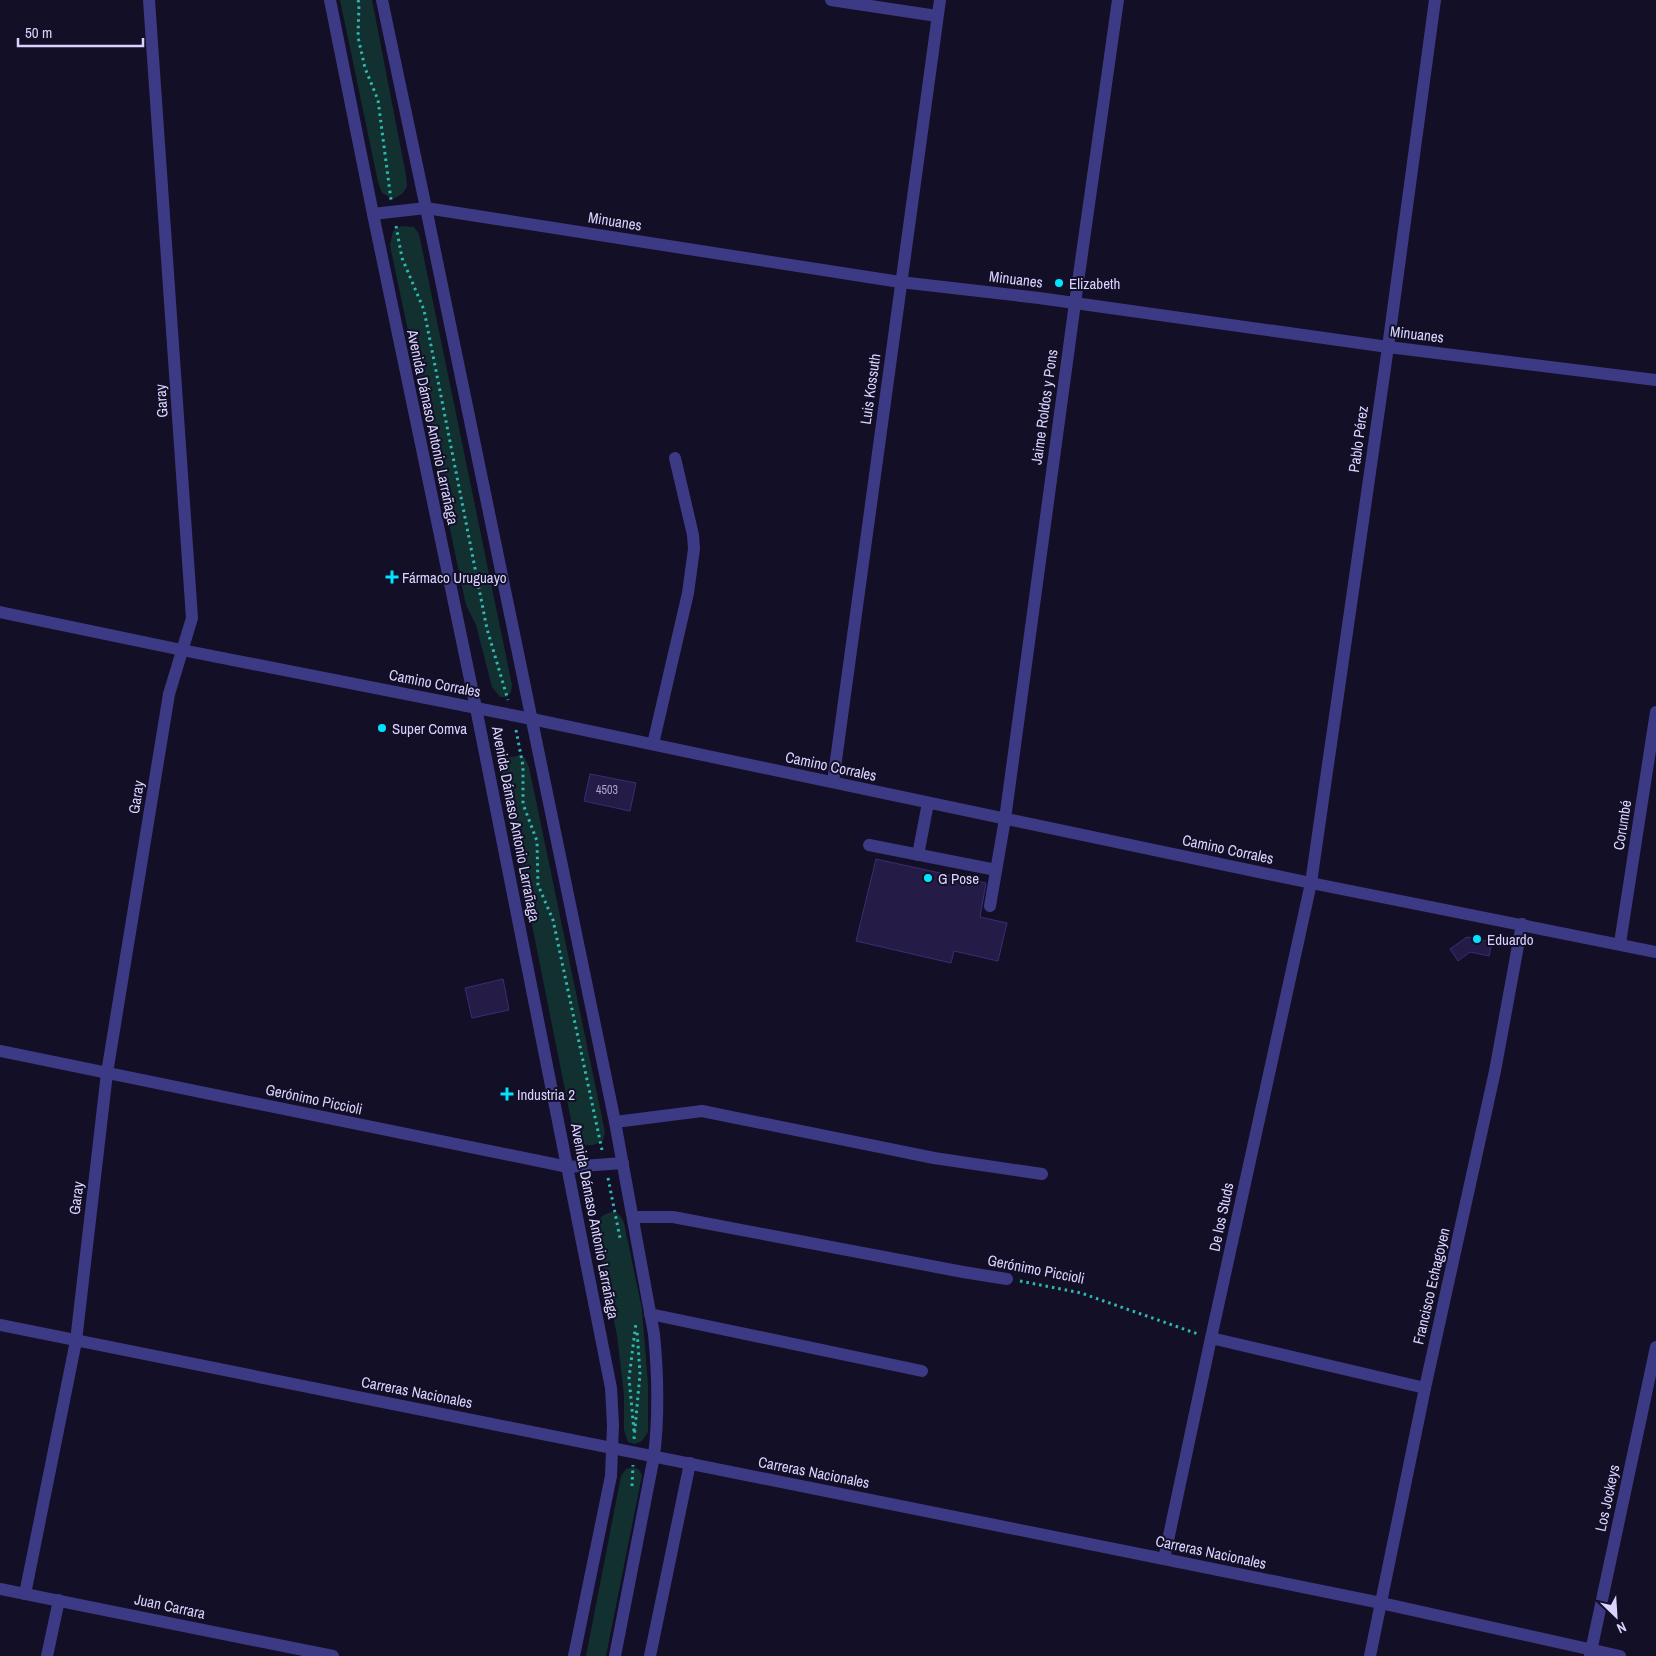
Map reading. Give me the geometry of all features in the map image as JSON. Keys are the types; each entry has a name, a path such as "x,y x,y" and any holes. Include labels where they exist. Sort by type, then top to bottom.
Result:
{"street":[{"name":"Garay","path":"25,1594 76,1341 107,1073 169,694 192,618 149,0"},
{"name":"Avenida Dámaso Antonio Larrañaga","path":"330,0 476,708 611,1388 611,1476 574,1656"},
{"path":"382,0 615,1122 654,1334 658,1426 654,1456 615,1656"},
{"path":"831,0 938,16"},
{"name":"Luis Kossuth","path":"833,782 940,0"},
{"name":"Jaime Roldos y Pons","path":"990,906 1005,819 1118,0"},
{"name":"Pablo Pérez","path":"1311,882 1388,347 1435,0"},
{"name":"Minuanes","path":"373,214 426,208 900,282 1075,303 1388,347 1656,380"},
{"path":"653,744 688,593 694,549 693,535 675,458"},
{"name":"Camino Corrales","path":"0,612 513,715 1005,819 1620,943 1656,952"},
{"name":"Corumbé","path":"1620,943 1656,712"},
{"path":"918,855 928,803"},
{"path":"869,846 996,870"},
{"name":"De los Studs","path":"1164,1559 1311,882"},
{"name":"Francisco Echagoyen","path":"1370,1656 1425,1388 1495,1071 1522,924"},
{"name":"Gerónimo Piccioli","path":"0,1051 568,1167 623,1163"},
{"path":"615,1122 702,1111 934,1158 1042,1174"},
{"name":"Gerónimo Piccioli","path":"633,1217 673,1217 1007,1279"},
{"path":"650,1314 922,1371"},
{"name":"Carreras Nacionales","path":"0,1325 1381,1603 1590,1653 1620,1656"},
{"path":"1211,1338 1425,1388"},
{"name":"Los Jockeys","path":"1590,1653 1656,1347"},
{"path":"650,1656 690,1463"},
{"name":"Juan Carrara","path":"0,1589 305,1653 332,1656"},
{"path":"47,1656 59,1600"}],"path":[{"path":"358,0 358,37 365,68 378,100 384,155 402,258 424,310 487,629 513,715 523,766 523,804 537,841 538,885 553,920 621,1242"},
{"name":"Gerónimo Piccioli","path":"1007,1279 1081,1293 1211,1338"},
{"path":"636,1320 640,1374 634,1439 629,1378 636,1320"}],"green space":[{"path":"340,0 372,0 406,175 407,187 402,194 393,199 382,193 378,182"},
{"path":"401,226 414,227 419,234 512,685 511,692 507,697 500,697 492,687 476,625 466,605 390,245 393,231"},
{"path":"521,755 525,758 529,767 605,1132 603,1141 591,1145 583,1144 574,1135 500,765 501,761 507,758"},
{"path":"611,1212 619,1215 624,1223 642,1309 648,1384 648,1432 642,1441 635,1444 628,1442 624,1430 624,1395 617,1335 595,1229 600,1218"},
{"path":"633,1467 639,1470 642,1475 606,1656 586,1656 621,1476 626,1469"}],"building":[{"path":"590,774 636,783 630,811 584,801"},
{"path":"876,859 986,883 980,917 1007,923 998,961 954,951 951,963 856,941"},
{"path":"1467,937 1492,942 1489,956 1470,952 1458,961 1450,949"},
{"path":"503,979 509,1010 472,1018 465,988"}],"place":[{"name":"Elizabeth","path":"1059,283"},
{"name":"Fármaco Uruguayo","path":"392,577"},
{"name":"Super Comva","path":"382,728"},
{"name":"G Pose","path":"928,878"},
{"name":"Eduardo","path":"1477,939"},
{"name":"Industria 2","path":"507,1094"}]}
